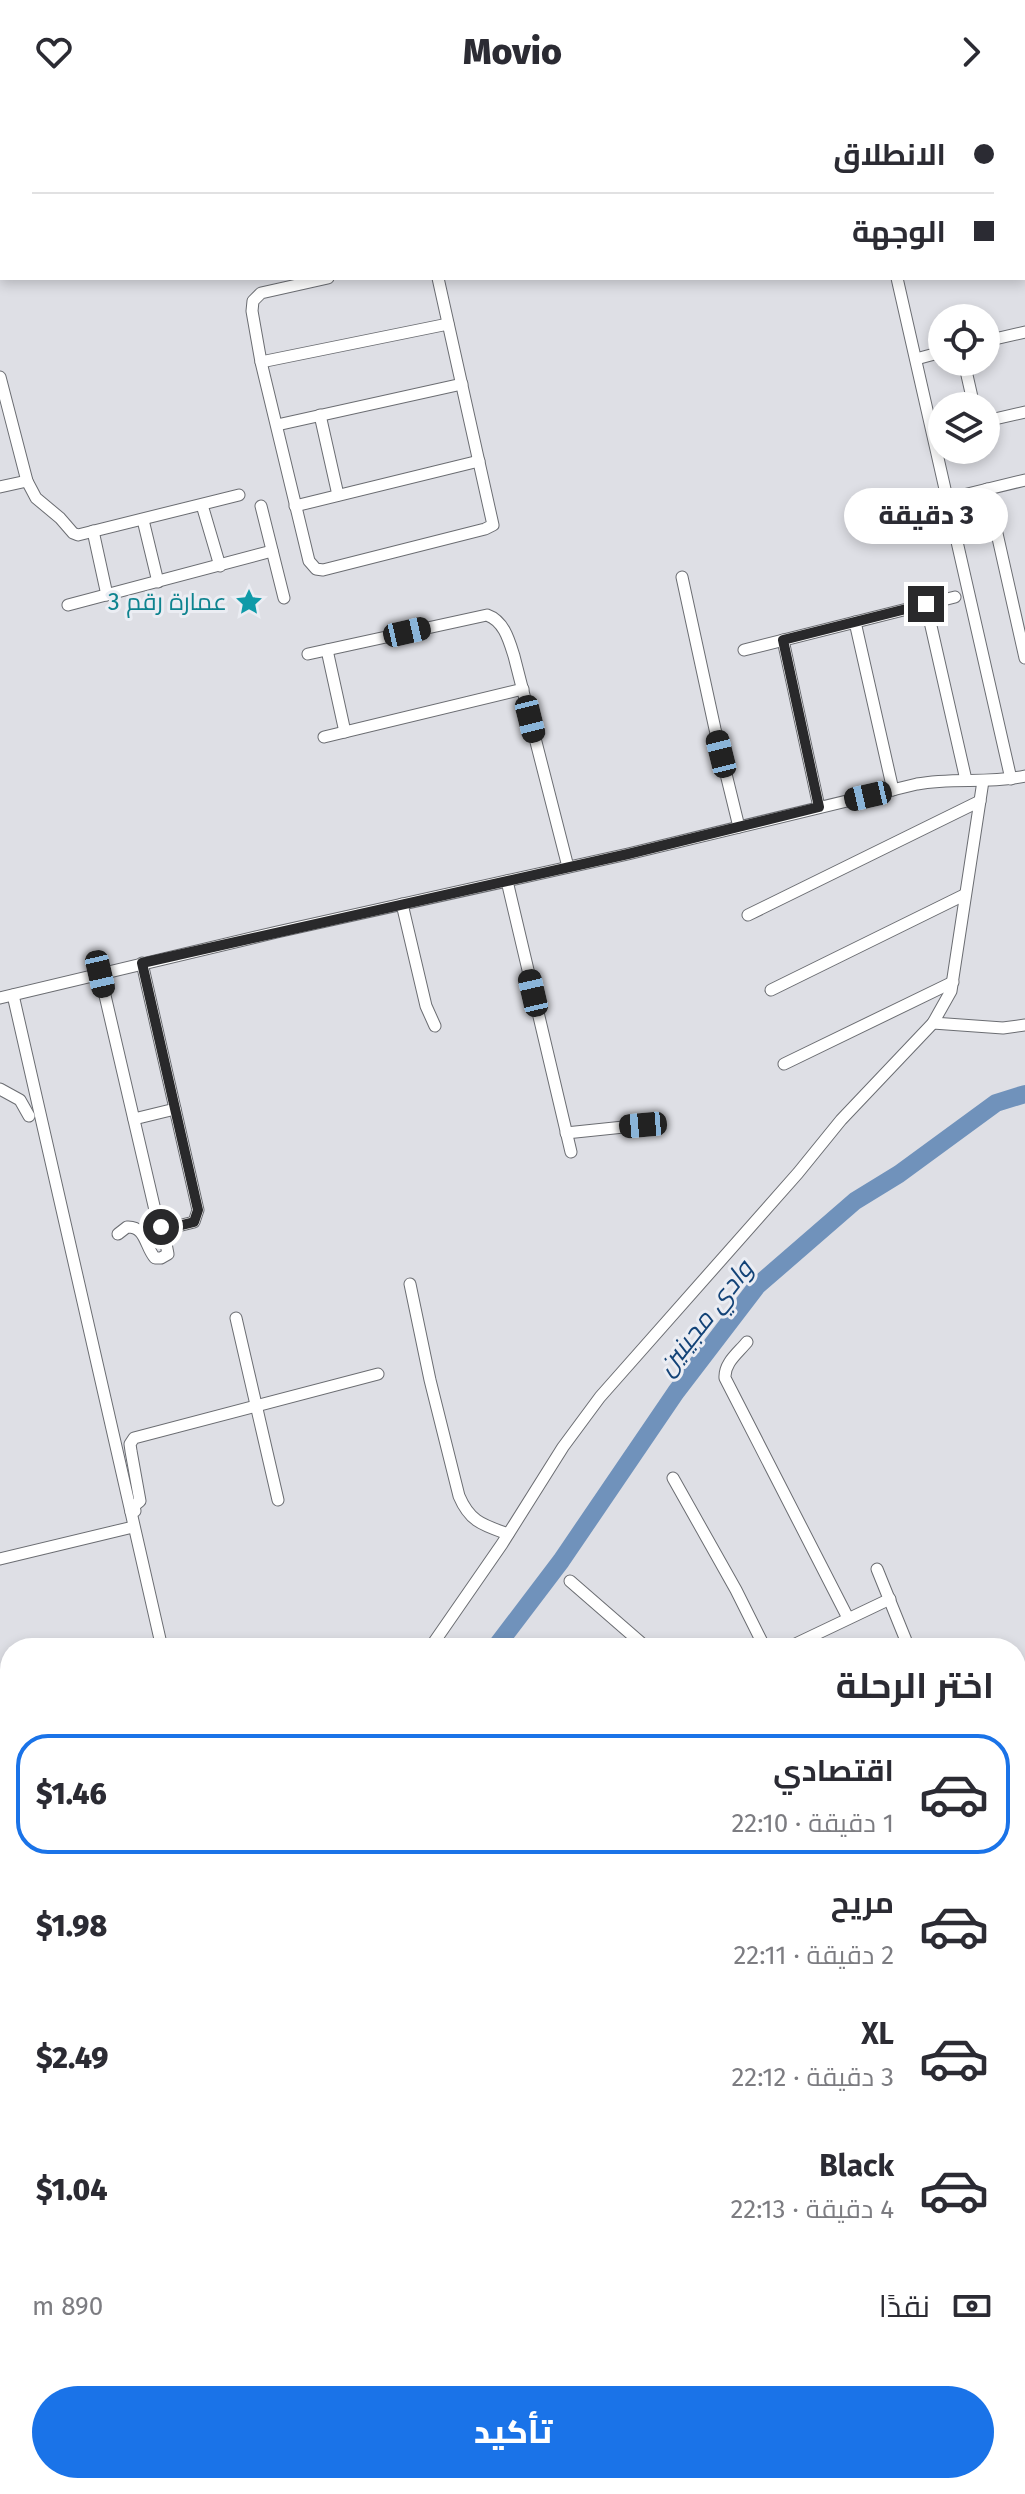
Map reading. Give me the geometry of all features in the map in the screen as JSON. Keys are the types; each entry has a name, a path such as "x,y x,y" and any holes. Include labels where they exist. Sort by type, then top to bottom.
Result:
{"street":[{"path":"319,280 261,293 253,301 252,311 261,362 309,561 316,569 323,570 493,525 438,280"},
{"path":"902,280 916,359 928,401"},
{"path":"261,362 448,324"},
{"path":"1000,338 1025,332"},
{"path":"916,359 928,356"},
{"path":"0,377 27,481 36,498 73,533 78,535 239,495"},
{"path":"277,425 462,384"},
{"path":"1000,418 1025,412"},
{"path":"320,415 338,495"},
{"path":"295,506 479,461"},
{"path":"942,464 1011,779"},
{"path":"947,499 1025,480"},
{"path":"0,487 27,481"},
{"path":"987,489 1025,658"},
{"path":"202,505 220,566"},
{"path":"261,506 284,598"},
{"path":"143,520 158,582"},
{"path":"93,531 107,595"},
{"path":"68,605 272,551"},
{"path":"682,577 739,827"},
{"path":"744,650 955,597"},
{"path":"926,604 966,780"},
{"path":"308,654 491,615 509,640 568,867"},
{"path":"855,622 893,790"},
{"path":"783,640 819,807"},
{"path":"327,650 345,732"},
{"path":"324,737 523,689"},
{"path":"0,998 934,781 983,781 1025,776"},
{"path":"437,1638 563,1447 600,1397 841,1120 933,1023 953,982 983,781"},
{"path":"748,915 980,801"},
{"path":"507,881 571,1152"},
{"path":"771,990 964,895"},
{"path":"402,904 426,1006 435,1026"},
{"path":"142,963 198,1214 194,1222 163,1228"},
{"path":"100,974 158,1223 163,1228 168,1254 161,1258 151,1255 143,1235 136,1228 127,1227 118,1234"},
{"path":"784,1064 953,982"},
{"path":"13,995 160,1638"},
{"path":"933,1023 1003,1028 1025,1025"},
{"path":"0,1089 20,1100 29,1116"},
{"path":"134,1119 175,1109"},
{"path":"566,1133 643,1125"},
{"path":"410,1284 459,1496 465,1510 474,1519 508,1534"},
{"path":"236,1318 278,1500"},
{"path":"747,1342 724,1371 725,1378 848,1618"},
{"path":"130,1512 135,1511 134,1506 140,1501 130,1444 134,1438 378,1374"},
{"path":"673,1478 760,1638"},
{"path":"0,1559 133,1527"},
{"path":"877,1569 905,1638"},
{"path":"570,1581 636,1638"},
{"path":"807,1638 890,1599"}],"waterway":[{"name":"وادي مجينين","path":"503,1638 561,1561 676,1392 757,1286 855,1201 899,1174 996,1103 1025,1094"}],"place":[{"name":"عمارة رقم 3","path":"249,602"}],"route":[{"path":"161,1227 194,1222 198,1210 142,963 628,854 819,807 783,640 926,604"}]}
